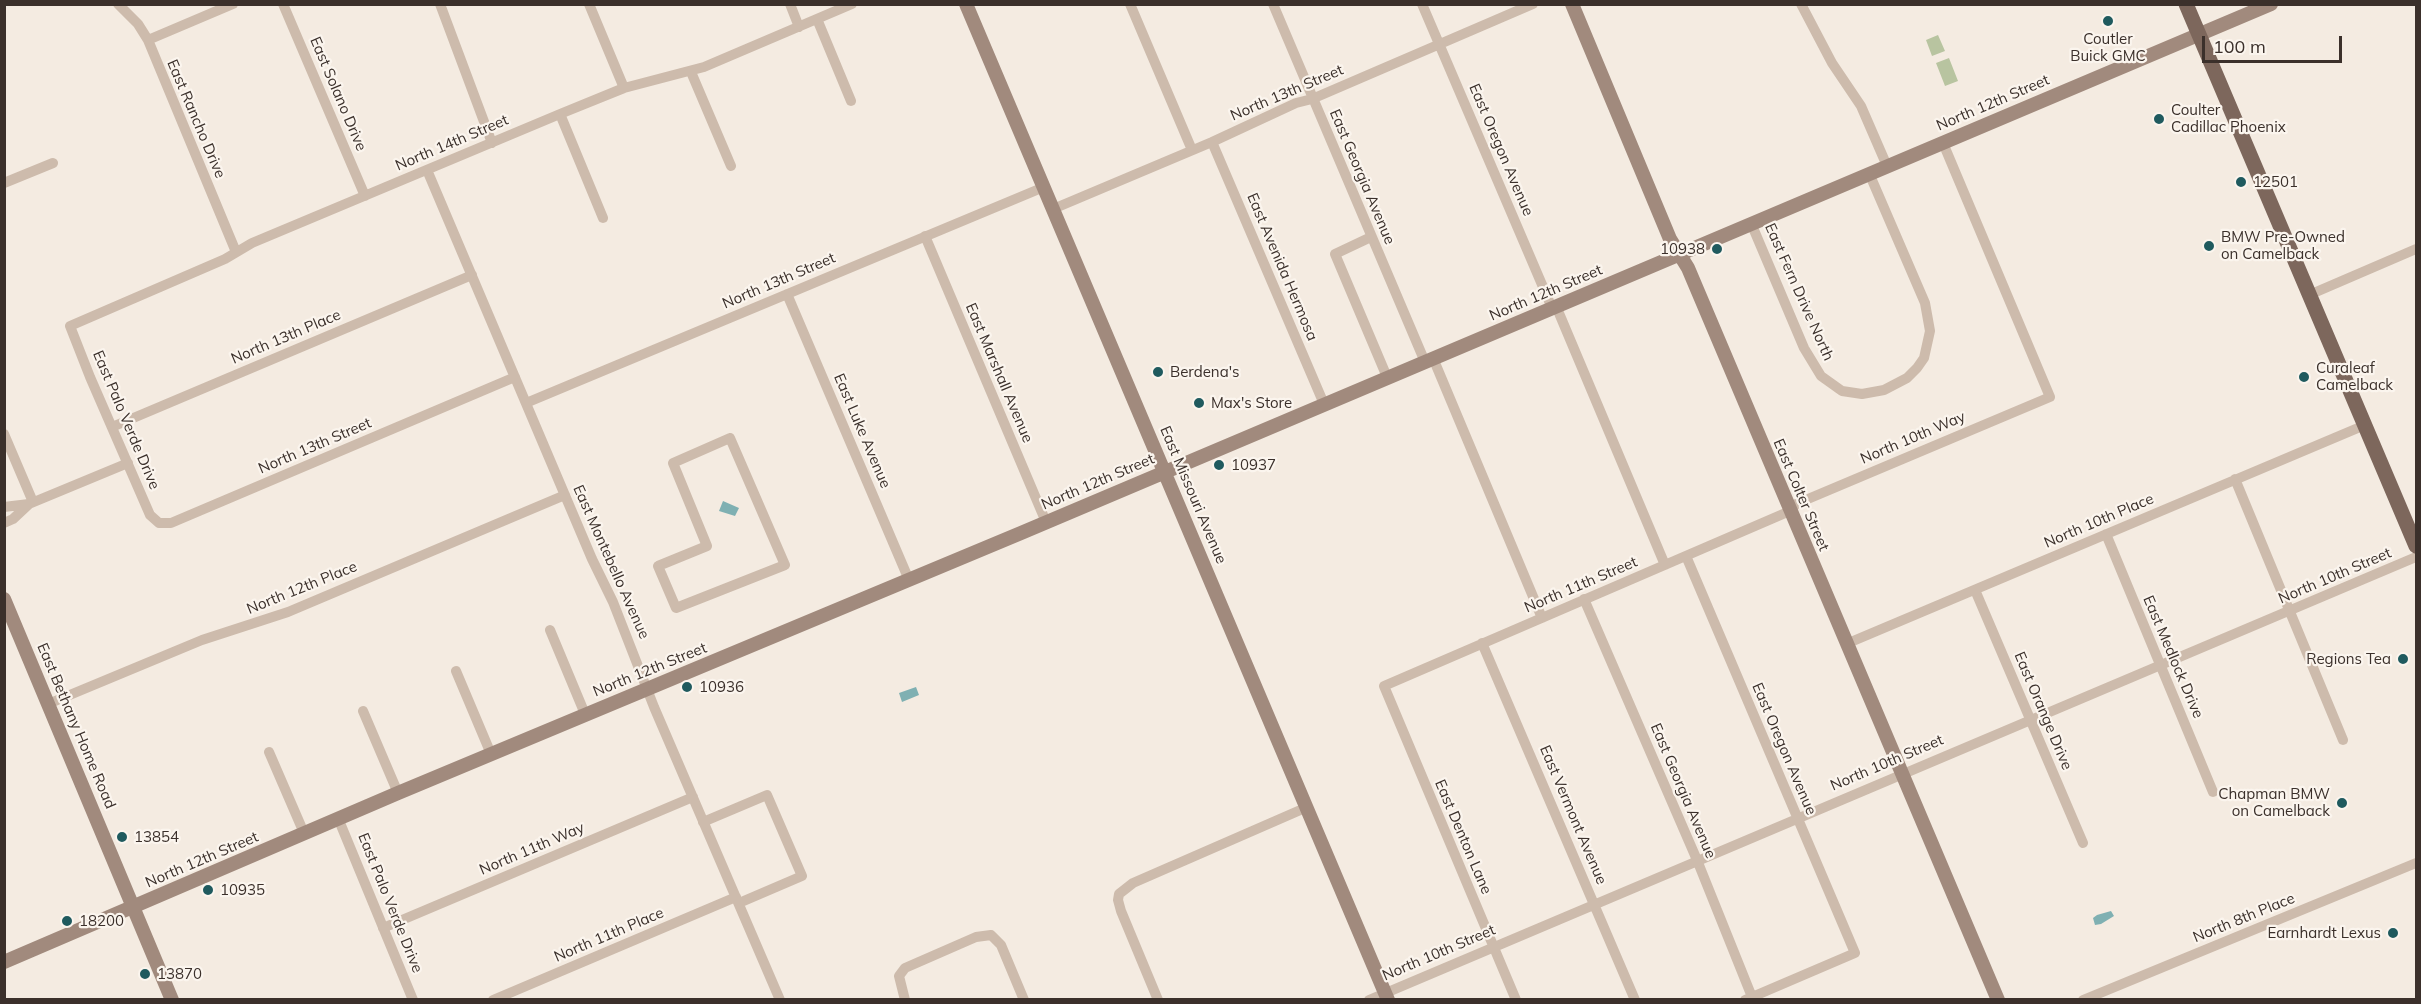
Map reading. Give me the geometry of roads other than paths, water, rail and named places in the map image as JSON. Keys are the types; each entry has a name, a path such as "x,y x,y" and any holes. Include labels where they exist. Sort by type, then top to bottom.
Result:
{"main road":[{"path":"2186,4 2416,546"}],"street":[{"name":"East Rancho Drive","path":"118,4 138,24 148,40 236,252"},
{"path":"148,40 233,4"},
{"name":"East Solano Drive","path":"283,4 365,196"},
{"path":"440,4 492,143"},
{"path":"589,4 624,88"},
{"path":"790,4 799,27"},
{"name":"North 14th Street","path":"70,326 252,243 560,114 624,88 691,72 852,4"},
{"name":"East Missouri Avenue","path":"966,4 1165,471 1305,808 1387,996"},
{"path":"1130,4 1192,150"},
{"name":"East Georgia Avenue","path":"1273,4 1371,237 1429,360 1542,618"},
{"name":"East Oregon Avenue","path":"1422,4 1665,565"},
{"name":"North 13th Street","path":"1053,209 1212,142 1296,103 1312,99 1533,4"},
{"name":"East Colter Street","path":"1572,4 1670,238 1688,268 1998,999"},
{"path":"1801,4 1832,63 1861,106 1887,166"},
{"name":"North 12th Street","path":"4,962 338,818 585,714 648,690 2271,4"},
{"path":"817,20 851,101"},
{"path":"691,72 731,166"},
{"path":"560,114 603,218"},
{"name":"East Avenida Hermosa","path":"1212,142 1324,404"},
{"name":"North 10th Way","path":"1790,511 1796,504 2050,397 1943,142"},
{"path":"4,183 53,163"},
{"name":"East Montebello Avenue","path":"427,170 592,560 613,602 693,797 780,999"},
{"name":"East Fern Drive North","path":"1751,223 1804,348 1821,376 1842,391 1862,394 1884,390 1907,378 1917,368 1926,352 1930,331 1925,303 1869,173"},
{"name":"North 13th Street","path":"526,403 1044,187"},
{"name":"East Marshall Avenue","path":"925,236 1046,522"},
{"path":"1371,237 1335,254 1387,377"},
{"path":"2309,295 2416,249"},
{"name":"North 13th Place","path":"112,427 472,275"},
{"name":"East Luke Avenue","path":"787,294 909,580"},
{"name":"East Palo Verde Drive","path":"70,326 150,514 159,523"},
{"name":"North 13th Street","path":"159,523 171,523 515,377"},
{"name":"North 10th Place","path":"1846,644 2365,425"},
{"path":"4,434 31,503"},
{"path":"730,438 785,565 676,608 658,566 707,546 673,463 730,438"},
{"path":"4,507 31,503 128,463"},
{"path":"2235,479 2343,740"},
{"name":"North 12th Place","path":"48,704 202,640 288,612 565,495"},
{"path":"4,523 13,519 31,503"},
{"name":"North 11th Street","path":"1383,686 1790,511"},
{"name":"East Medlock Drive","path":"2106,534 2213,792"},
{"name":"East Oregon Avenue","path":"1686,556 1855,953 1748,998"},
{"name":"North 10th Street","path":"1369,999 1387,996 1493,947 2416,557"},
{"name":"East Orange Drive","path":"1975,590 2084,843"},
{"name":"East Bethany Home Road","path":"4,599 172,999"},
{"name":"East Georgia Avenue","path":"1584,599 1697,860 1748,998"},
{"path":"550,630 585,714"},
{"name":"East Vermont Avenue","path":"1482,643 1635,999"},
{"path":"456,671 491,754"},
{"name":"East Denton Lane","path":"1383,686 1516,999"},
{"path":"363,711 398,793"},
{"path":"269,752 304,833"},
{"name":"North 11th Place","path":"493,999 802,876 767,795 704,822"},
{"name":"North 11th Way","path":"384,928 693,797"},
{"path":"1158,999 1121,911 1119,894 1133,883 1305,808"},
{"name":"East Palo Verde Drive","path":"338,818 413,999"},
{"name":"North 8th Place","path":"2083,999 2416,863"},
{"path":"905,999 899,976 905,968 976,938 990,935 1001,945 1024,999"}],"water":[{"path":"723,501 739,508 735,516 719,511"},
{"path":"916,687 919,695 902,702 899,693"},
{"path":"2111,911 2114,916 2095,925 2093,918"}],"place":[{"name":"Coutler Buick GMC","path":"2108,21"},
{"name":"Coulter Cadillac Phoenix","path":"2159,119"},
{"name":"12501","path":"2241,182"},
{"name":"BMW Pre-Owned on Camelback","path":"2209,246"},
{"name":"10938","path":"1717,249"},
{"name":"Berdena's","path":"1158,372"},
{"name":"Curaleaf Camelback","path":"2304,377"},
{"name":"Max's Store","path":"1199,403"},
{"name":"10937","path":"1219,465"},
{"name":"Regions Tea","path":"2403,659"},
{"name":"10936","path":"687,687"},
{"name":"Chapman BMW on Camelback","path":"2342,803"},
{"name":"13854","path":"122,837"},
{"name":"10935","path":"208,890"},
{"name":"18200","path":"67,921"},
{"name":"Earnhardt Lexus","path":"2393,933"},
{"name":"13870","path":"145,974"}]}
